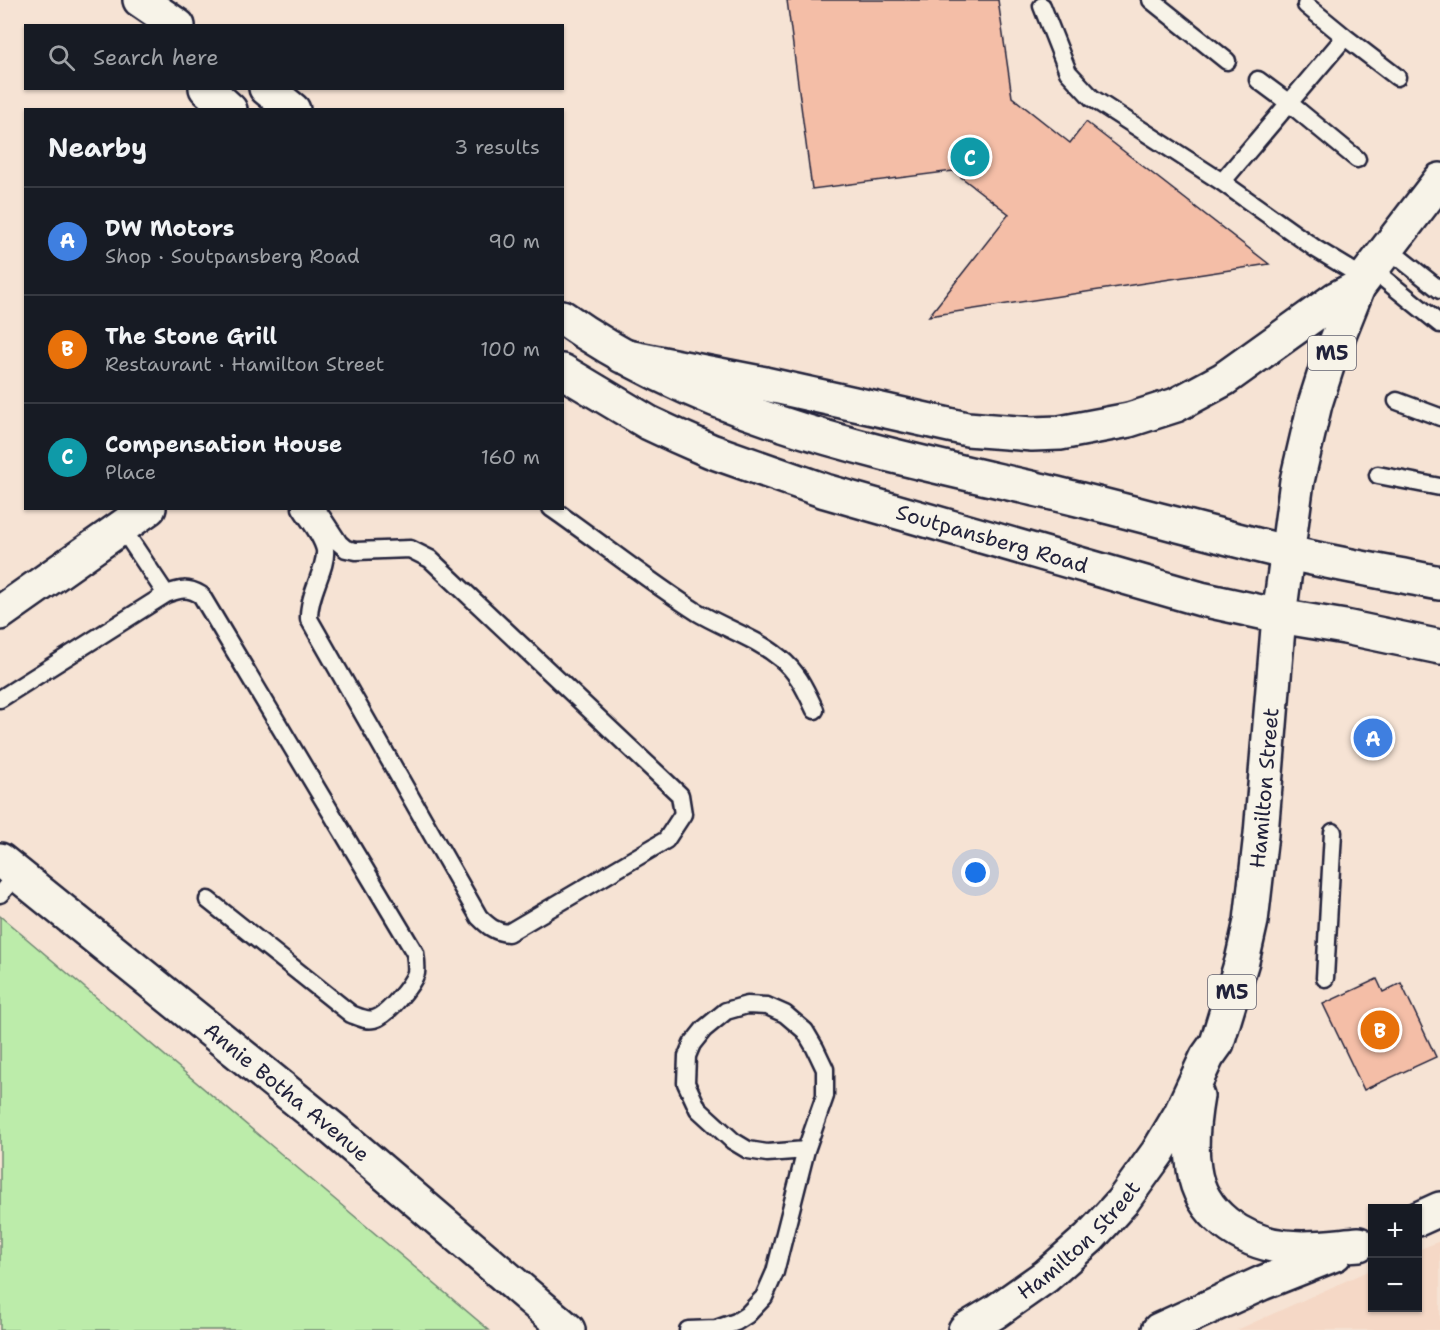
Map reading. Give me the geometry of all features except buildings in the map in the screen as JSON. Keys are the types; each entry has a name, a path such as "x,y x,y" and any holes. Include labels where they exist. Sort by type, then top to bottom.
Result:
{"main road":[{"path":"122,0 141,24"},
{"path":"140,0 175,24"},
{"path":"208,90 228,108"},
{"path":"268,90 291,108"},
{"name":"Hamilton Street","path":"965,1330 1046,1276 1122,1202 1158,1152 1180,1115 1207,1057 1217,1043 1242,961 1251,921 1261,834 1279,616 1297,481 1315,404 1326,367 1370,270 1440,180"},
{"path":"622,356 765,384 968,429 1032,434 1059,433 1129,420 1176,405 1224,379 1336,298 1370,270"},
{"path":"564,318 622,356 679,385 717,401 823,438 1141,514 1288,553 1440,584"},
{"name":"Soutpansberg Road","path":"564,372 649,423 677,436 711,451 825,491 1201,599 1440,647"},
{"path":"0,612 146,510"},
{"name":"Annie Botha Avenue","path":"6,876 334,1130 568,1330"},
{"path":"1207,1057 1196,1102 1192,1147 1197,1182 1213,1211 1236,1230 1270,1245 1313,1248 1366,1241"},
{"path":"1422,1217 1440,1209"},
{"path":"1159,1330 1262,1283 1366,1241"}],"lane":[{"path":"1151,0 1227,61"},
{"path":"1306,5 1397,77"},
{"path":"1042,6 1068,72 1092,98 1222,182 1316,249 1370,270 1440,290"},
{"path":"1222,182 1345,37"},
{"path":"1258,80 1357,159"},
{"path":"1370,270 1440,324"},
{"path":"1397,401 1440,417"},
{"path":"1378,474 1440,486"},
{"path":"302,510 325,549 324,561 309,607 309,619 479,917 489,926 500,932 508,933 666,840 682,814 680,795 430,559 410,549 356,551 346,549 339,543 316,510"},
{"path":"554,510 695,610 781,658 798,675 815,710"},
{"path":"122,528 166,594"},
{"path":"0,699 166,594 184,588 192,589 201,596 415,953 417,964 415,975 408,987 382,1016 363,1019 351,1014 208,900"},
{"path":"1325,978 1332,832"},
{"path":"688,1330 716,1329 736,1322 747,1315 764,1297 782,1249 806,1150 825,1096 825,1069 805,1031 785,1014 766,1006 747,1005 726,1011 704,1029 692,1044 687,1056 686,1083 698,1109 732,1141 748,1150 767,1153 806,1150"}],"shaded area":[{"path":"1440,1241 1440,1330 1237,1330 1368,1271 1368,1312 1422,1312 1422,1248"}],"green space":[{"path":"0,916 489,1330 0,1330"}],"place":[{"name":"Compensation House","path":"970,157"},
{"name":"DW Motors","path":"1373,738"},
{"name":"The Stone Grill","path":"1380,1030"}]}
